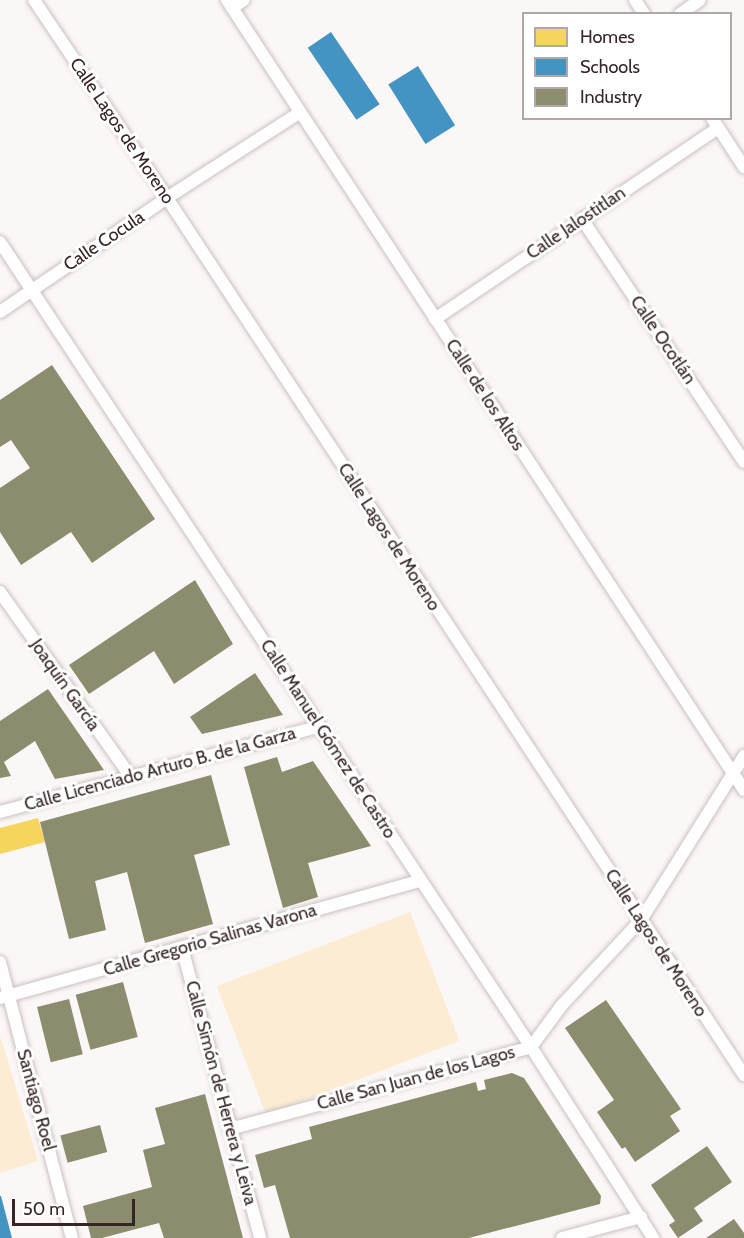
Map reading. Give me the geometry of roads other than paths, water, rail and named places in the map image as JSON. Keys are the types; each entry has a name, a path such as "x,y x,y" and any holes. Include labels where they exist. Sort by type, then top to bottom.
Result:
{"street":[{"name":"Calle Lagos de Moreno","path":"34,0 167,198 744,1075"},
{"path":"230,4 244,0"},
{"path":"683,12 700,0"},
{"name":"Calle de los Altos","path":"230,4 299,113 744,790"},
{"name":"Calle Cocula","path":"0,312 167,198 299,113"},
{"path":"715,123 744,167"},
{"name":"Calle Jalostitlan","path":"435,319 582,219 715,123"},
{"name":"Calle Ocotlán","path":"582,219 744,462"},
{"name":"Calle Manuel Gómez de Castro","path":"0,243 531,1047 653,1238"},
{"name":"Joaquín García","path":"0,592 4,607 131,777"},
{"name":"Calle Licenciado Arturo B. de la Garza","path":"0,812 320,726"},
{"name":"Calle San Juan de los Lagos","path":"230,1129 531,1047 562,1005 641,920 744,756"},
{"name":"Calle Gregorio Salinas Varona","path":"4,997 420,881"},
{"name":"Calle Simón de Herrera y Leiva","path":"182,948 260,1238"},
{"name":"Santiago Roel","path":"0,962 4,997 72,1238"},
{"path":"562,1238 641,1217"}]}
